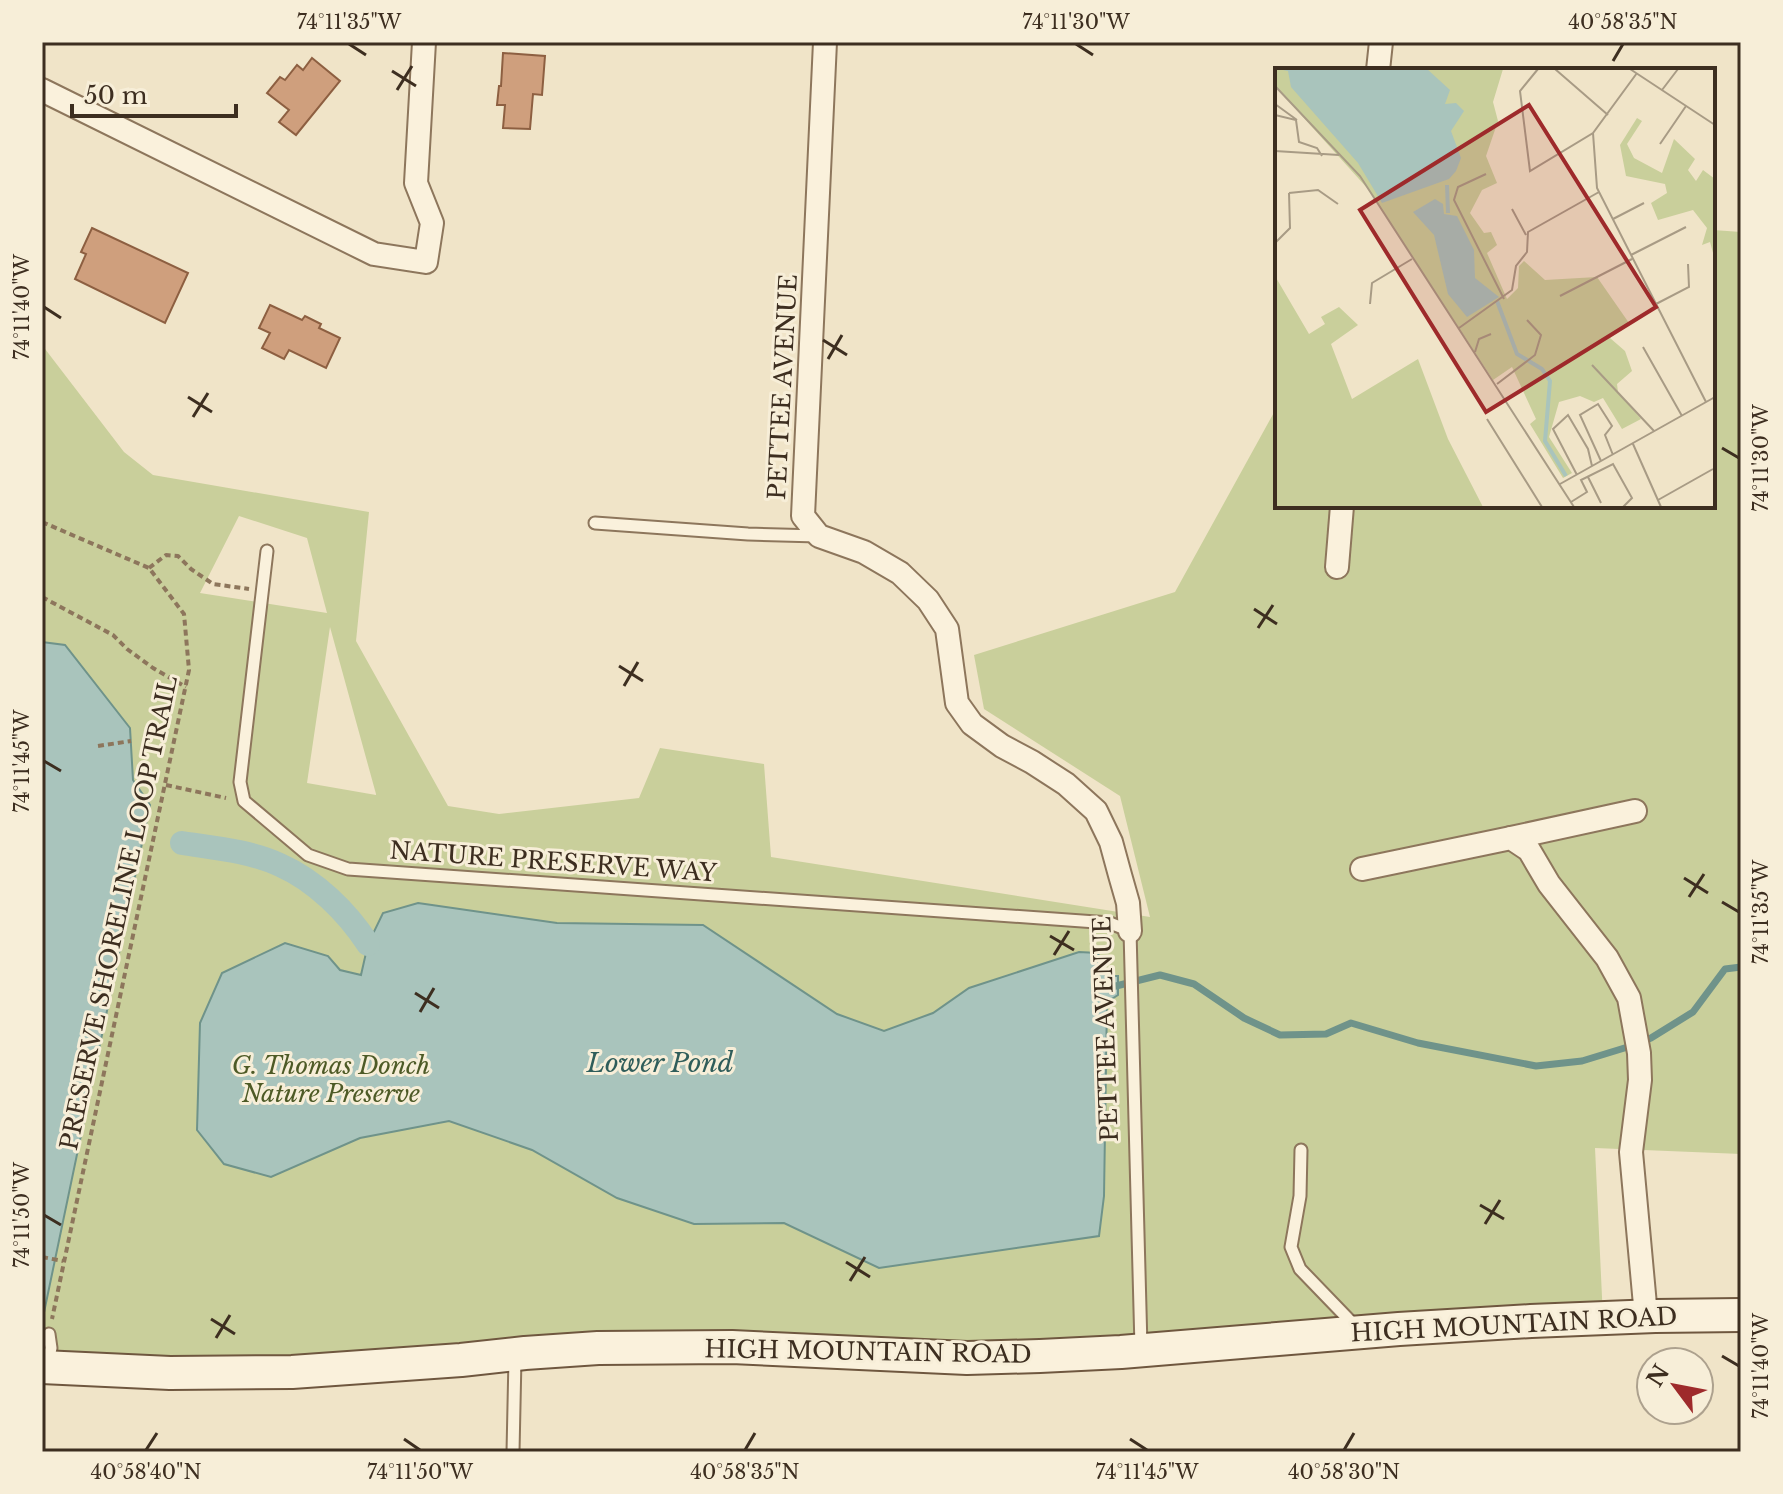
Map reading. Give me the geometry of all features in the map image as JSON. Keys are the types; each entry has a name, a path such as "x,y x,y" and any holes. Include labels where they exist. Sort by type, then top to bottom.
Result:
{"main road":[{"name":"HIGH MOUNTAIN ROAD","path":"44,1367 170,1373 292,1372 598,1348 732,1347 967,1358 1141,1350 1531,1321 1741,1315"}],"street":[{"path":"42,90 374,254 426,262 432,223 416,183 424,42"},
{"name":"PETTEE AVENUE","path":"825,42 803,516 819,536 864,552 900,573 928,600 947,629 957,703 972,724 1002,746 1066,784 1096,811 1111,842 1128,903 1130,931"},
{"path":"1378,68 1381,42"},
{"path":"1337,567 1342,508"},
{"path":"1362,869 1635,811"},
{"path":"1511,838 1529,850 1549,884 1607,958 1629,998 1638,1043 1640,1080 1631,1152 1646,1316"}],"lane":[{"path":"595,523 819,536"},
{"path":"244,801 240,782 267,551"},
{"name":"NATURE PRESERVE WAY","path":"244,801 308,855 348,869 1110,923 1130,931"},
{"name":"PETTEE AVENUE","path":"1130,931 1141,1350"},
{"path":"1301,1150 1300,1196 1291,1247 1300,1269 1361,1332"},
{"path":"44,1367 51,1348 49,1334"},
{"path":"513,1452 515,1354"}],"path":[{"name":"PRESERVE SHORELINE LOOP TRAIL","path":"42,522 149,568 184,614 189,670 61,1260 49,1334"},
{"path":"149,568 166,555 178,556 213,584 262,592"},
{"path":"42,597 113,635 153,668 186,687"},
{"path":"98,746 131,741"},
{"path":"166,785 244,801"},
{"path":"42,1257 61,1260"}],"green space":[{"name":"G. Thomas Donch Nature Preserve","path":"1715,230 1741,232 1741,1154 1595,1148 1603,1318 1121,1352 42,1367 42,345 124,452 153,475 369,512 356,641 448,806 499,814 639,798 660,748 764,764 771,857 1150,917 1120,796 984,709 974,655 1175,592 1275,411 1275,508 1715,508","holes":["239,516 307,538 327,613 200,593","330,627 376,794 307,783"]}],"water":[{"path":"42,642 65,645 130,728 133,780 150,805 42,1322"},
{"name":"Lower Pond","path":"418,903 557,923 703,925 837,1014 884,1031 933,1013 969,988 1079,952 1098,953 1106,976 1118,976 1118,995 1107,1002 1104,1196 1099,1236 879,1268 784,1223 694,1224 617,1198 532,1150 449,1121 360,1138 271,1177 224,1164 197,1130 200,1023 222,973 285,943 328,956 340,970 361,975 368,944 383,913"}],"building":[{"path":"503,53 545,56 542,95 533,94 530,129 503,128 505,105 497,105"},
{"path":"312,58 340,81 296,135 279,122 289,110 267,93 280,77 285,80 297,65 303,70"},
{"path":"92,228 188,273 165,323 75,279 86,254 81,252"},
{"path":"270,305 302,320 305,316 321,324 319,328 340,338 326,368 289,350 284,359 262,348 270,333 259,328"}],"waterway":[{"path":"182,843 245,853 293,872 330,898 368,944"},
{"path":"1112,987 1160,975 1194,984 1244,1018 1280,1035 1326,1034 1351,1023 1418,1043 1536,1066 1582,1061 1651,1038 1693,1012 1725,969 1741,967"}]}
